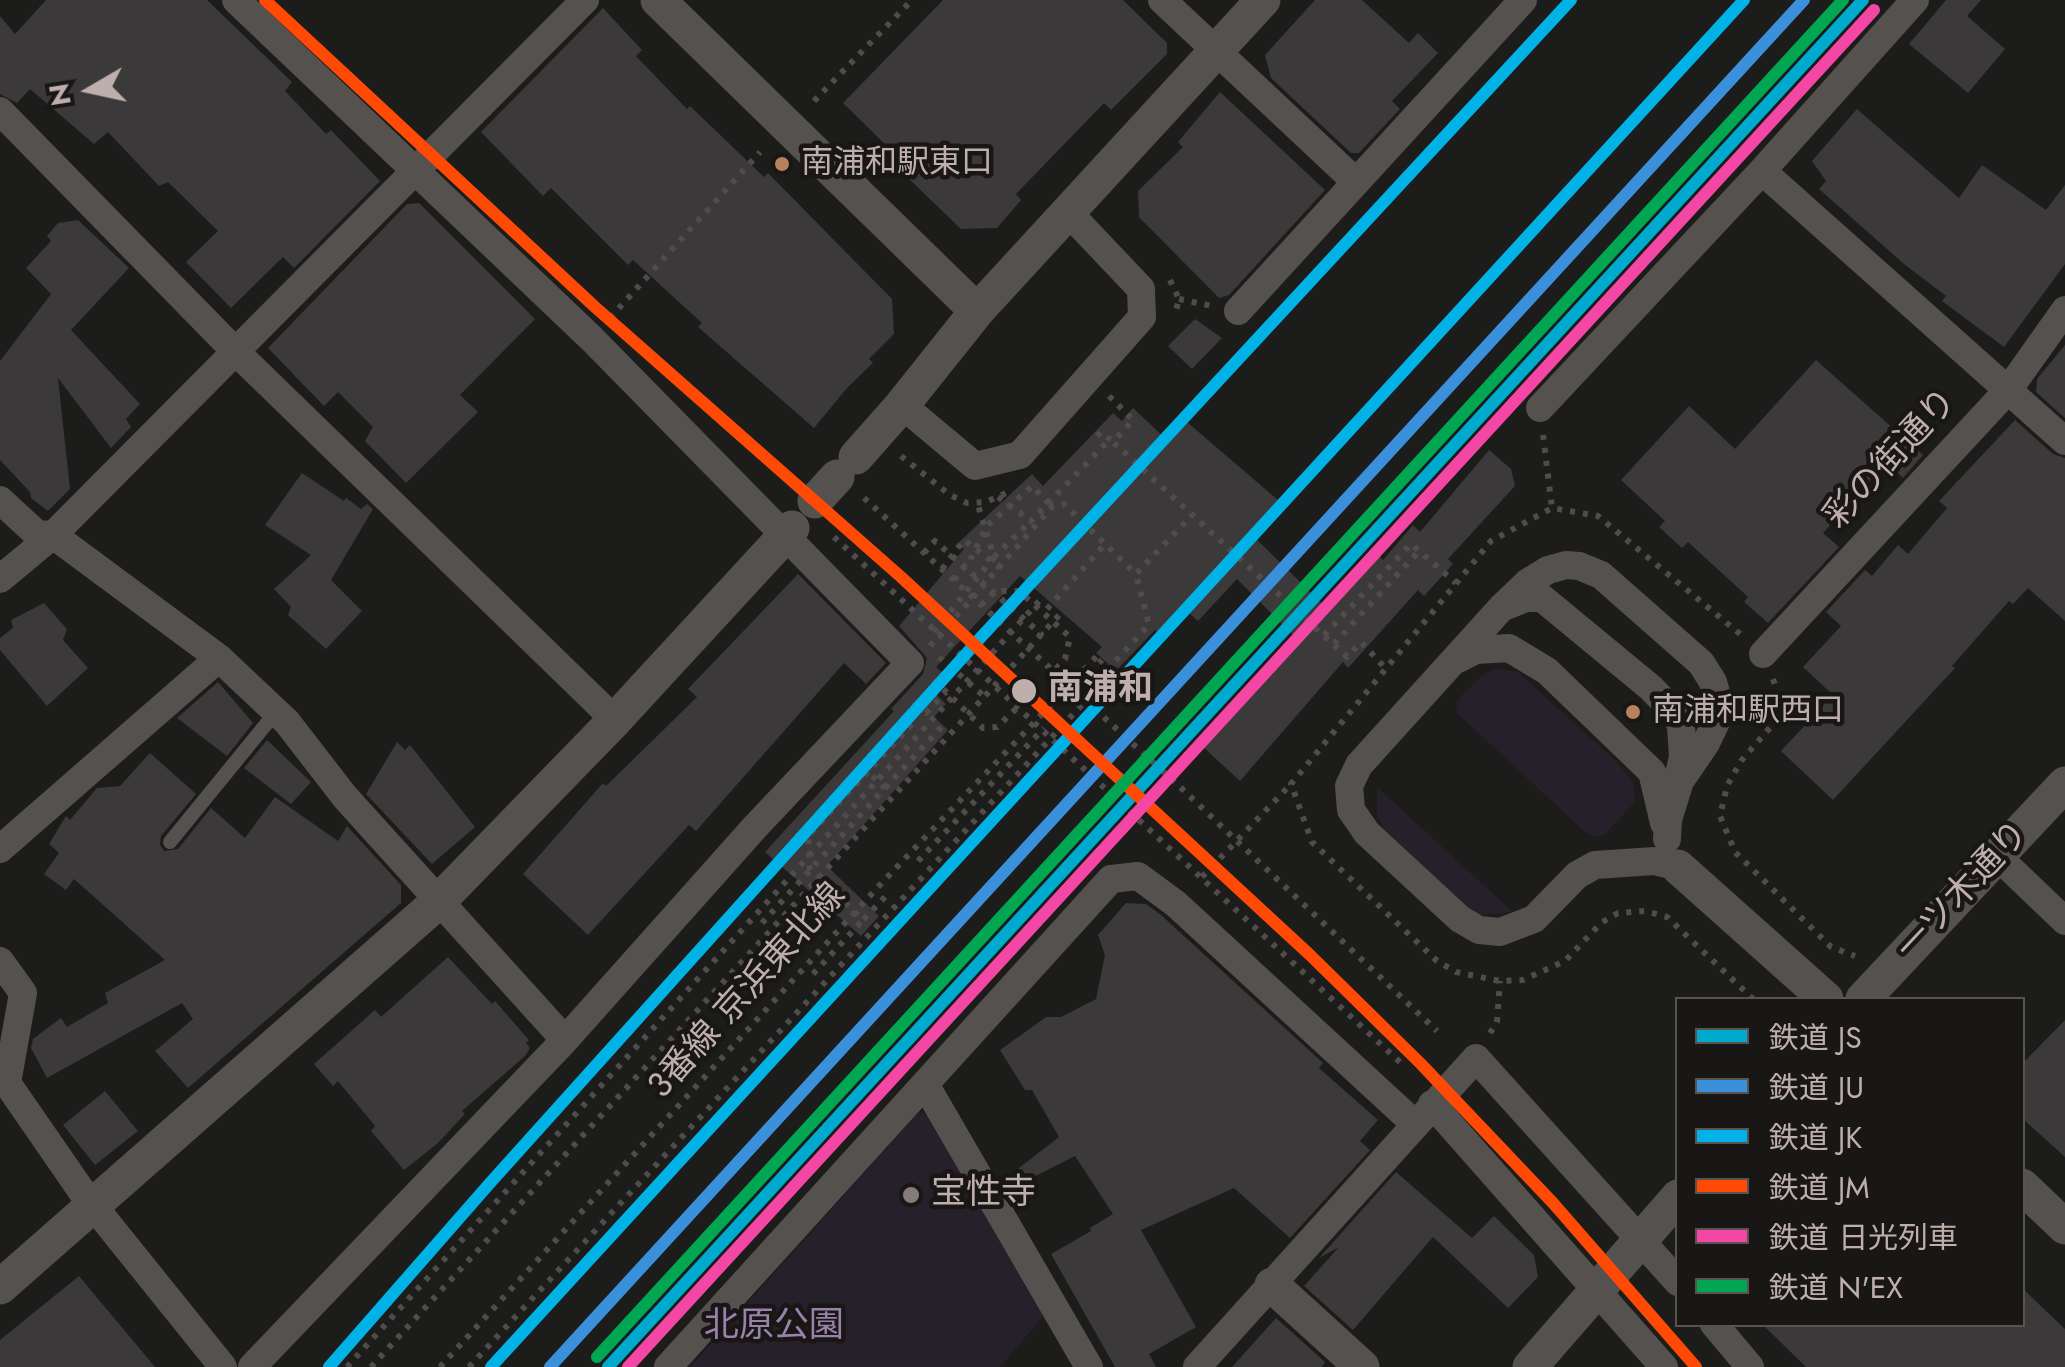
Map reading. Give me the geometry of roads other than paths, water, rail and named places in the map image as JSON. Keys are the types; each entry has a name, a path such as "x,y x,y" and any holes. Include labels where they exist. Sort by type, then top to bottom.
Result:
{"street":[{"path":"236,0 592,339 823,502 916,659 754,827 564,1040 252,1367"},
{"path":"0,579 53,535 586,0"},
{"path":"658,0 977,311"},
{"path":"1162,0 1356,182"},
{"path":"0,1287 439,901 823,502 977,311 1263,0"},
{"path":"1238,311 1523,0"},
{"path":"1540,408 1762,171 1915,0"},
{"path":"0,111 234,350 615,720"},
{"path":"1762,171 2065,442"},
{"path":"902,405 975,466 1020,455 1142,318 1141,288 1067,211"},
{"name":"彩の街通り","path":"1763,654 2009,389 2065,310"},
{"path":"0,500 37,534 53,535 220,658 276,712 346,798 564,1040"},
{"path":"1579,566 1601,575 1701,664 1713,682 1717,720 1680,781 1668,820 1672,853 1654,861 1595,865 1577,875 1534,918 1500,932 1480,930 1460,919 1368,834 1351,810 1350,786 1359,765 1448,664 1527,583 1548,570 1579,566"},
{"path":"1497,612 1526,598 1542,598 1651,688 1676,714 1682,726 1684,757 1666,817 1672,853"},
{"path":"1448,664 1476,650 1510,648 1547,671 1652,772 1672,853 1823,997"},
{"path":"0,848 220,658"},
{"name":"一ツ木通り","path":"1866,997 2065,784"},
{"path":"1998,856 2065,921"},
{"path":"668,1367 1111,879 1138,876 1424,1114 1664,1367"},
{"path":"0,961 23,993 7,1083 94,1206 222,1367"},
{"path":"1196,1367 1476,1058 1675,1278"},
{"path":"925,1084 1090,1367"},
{"path":"2025,1189 2065,1227"},
{"path":"1530,1367 1675,1200"},
{"path":"1272,1285 1362,1367"},
{"path":"1717,1327 1750,1367"}],"lane":[{"path":"170,842 276,712"}],"rail line":[{"name":"JM","path":"265,0 595,307 901,577 1310,955 1553,1203 1696,1367"},
{"name":"JK","path":"329,1367 983,635 1571,0"},
{"name":"JK","path":"491,1367 1744,0"},
{"name":"JU","path":"550,1367 1804,0"},
{"name":"N'EX","path":"597,1357 1843,0"},
{"name":"JS","path":"608,1367 1863,0"},
{"name":"日光列車","path":"628,1367 1874,10"}],"place":[{"name":"南浦和駅東口","path":"782,164"},
{"name":"南浦和","path":"1024,691"},
{"name":"南浦和駅西口","path":"1633,712"},
{"name":"宝性寺","path":"911,1195"}],"park label":[{"name":"北原公園","path":"774,1328"}]}
